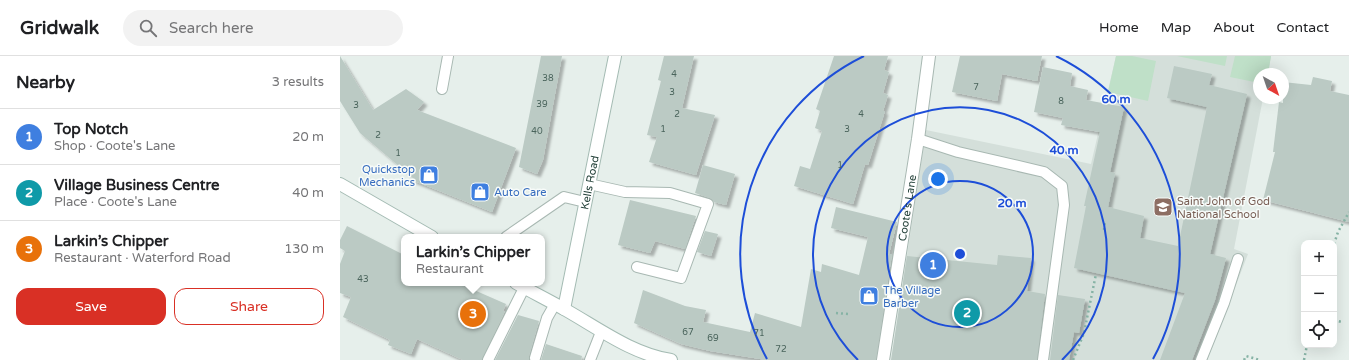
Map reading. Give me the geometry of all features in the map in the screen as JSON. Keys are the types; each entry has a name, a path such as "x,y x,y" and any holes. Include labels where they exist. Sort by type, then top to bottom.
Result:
{"main road":[{"name":"Kells Road","path":"560,307 589,184 614,56"},
{"name":"Coote's Lane","path":"883,360 918,139 929,56"},
{"path":"340,184 427,234"},
{"path":"522,286 601,332 657,358 671,360"}],"lane":[{"path":"442,89 448,56"},
{"path":"918,139 958,152 1044,172 1062,186 1064,205 1043,360"},
{"path":"589,184 625,192 670,193 708,204 681,278 637,267"},
{"path":"510,234 564,197 585,202"},
{"path":"1201,360 1224,303 1238,259"},
{"path":"488,360 520,286"},
{"path":"535,358 547,318 560,307"},
{"path":"590,360 601,332"}],"path":[{"path":"1335,240 1349,212"},
{"path":"1104,230 1105,220"},
{"path":"1073,360 1084,333 1096,274"},
{"path":"836,313 848,314"},
{"path":"1337,321 1342,322"},
{"path":"1304,360 1306,348"},
{"path":"1244,360 1246,356 1260,360"}],"shaded area":[{"path":"1116,56 1271,56 1269,68 1253,68 1253,104 1262,104 1234,249 1248,254 1207,360 895,360 904,275 926,130 1091,164"}],"green space":[{"path":"1116,56 1132,56 1156,61 1148,101 1108,92"},
{"path":"1177,56 1227,56 1225,66"},
{"path":"1235,56 1271,56 1269,68 1253,68 1253,82 1230,77"}],"building":[{"path":"340,56 373,110 406,89 424,102 417,110 516,148 492,212 412,180 413,178 360,133 340,101"},
{"path":"541,56 562,56 543,160 537,174 519,167"},
{"path":"664,56 694,56 682,108 715,115 696,175 649,162 657,137 647,135 661,81 658,80"},
{"path":"834,56 888,56 884,70 889,72 883,93 888,95 883,111 885,111 868,165 865,164 853,204 794,186 800,166 810,169 822,131 815,128 820,111 816,109"},
{"path":"960,56 1042,56 1037,81 1002,74 997,101 952,92"},
{"path":"1174,66 1212,74 1209,85 1247,94 1210,254 1226,258 1215,300 1192,360 1160,360 1185,293 1074,268 1086,206 1084,206 1100,132 1061,125 1063,118 1034,112 1043,67 1072,73 1070,86 1088,90 1086,100 1124,107 1110,172 1115,173 1108,207 1144,216 1140,238 1178,246 1207,107 1167,98"},
{"path":"1313,77 1332,81 1330,91 1349,95 1349,222 1263,200 1275,152 1273,152 1279,104 1289,104 1289,83 1311,85"},
{"path":"703,165 735,174 726,205 714,202 710,198 695,193"},
{"path":"630,200 696,216 685,249 655,241 650,253 618,245"},
{"path":"836,207 897,222 889,254 892,254 876,360 767,360 710,351 681,344 634,323 643,290 685,306 706,310 703,322 750,332 755,313 801,327 811,269 821,272 822,264 859,275 868,237 831,228"},
{"path":"347,226 401,253 401,286 465,286 506,304 503,311 505,311 482,360 463,360 417,339 411,354 388,345 390,340 343,317 351,297 340,293 340,264 345,251 340,248 340,240"},
{"path":"705,231 718,234 711,256 697,252"},
{"path":"998,255 1031,258 1027,291 1045,294 1037,360 891,360 907,256 997,265"},
{"path":"1058,295 1085,299 1079,333 1074,332 1069,360 1050,360"},
{"path":"518,315 539,321 529,360 495,360"},
{"path":"546,344 582,356 581,360 541,360"}],"place":[{"name":"Quickstop Mechanics","path":"429,175"},
{"name":"Auto Care","path":"480,192"},
{"name":"Saint John of God National School","path":"1163,207"},
{"name":"Top Notch","path":"933,265"},
{"name":"The Village Barber","path":"869,296"},
{"name":"Village Business Centre","path":"967,313"},
{"name":"Larkin’s Chipper","path":"473,314"}]}
